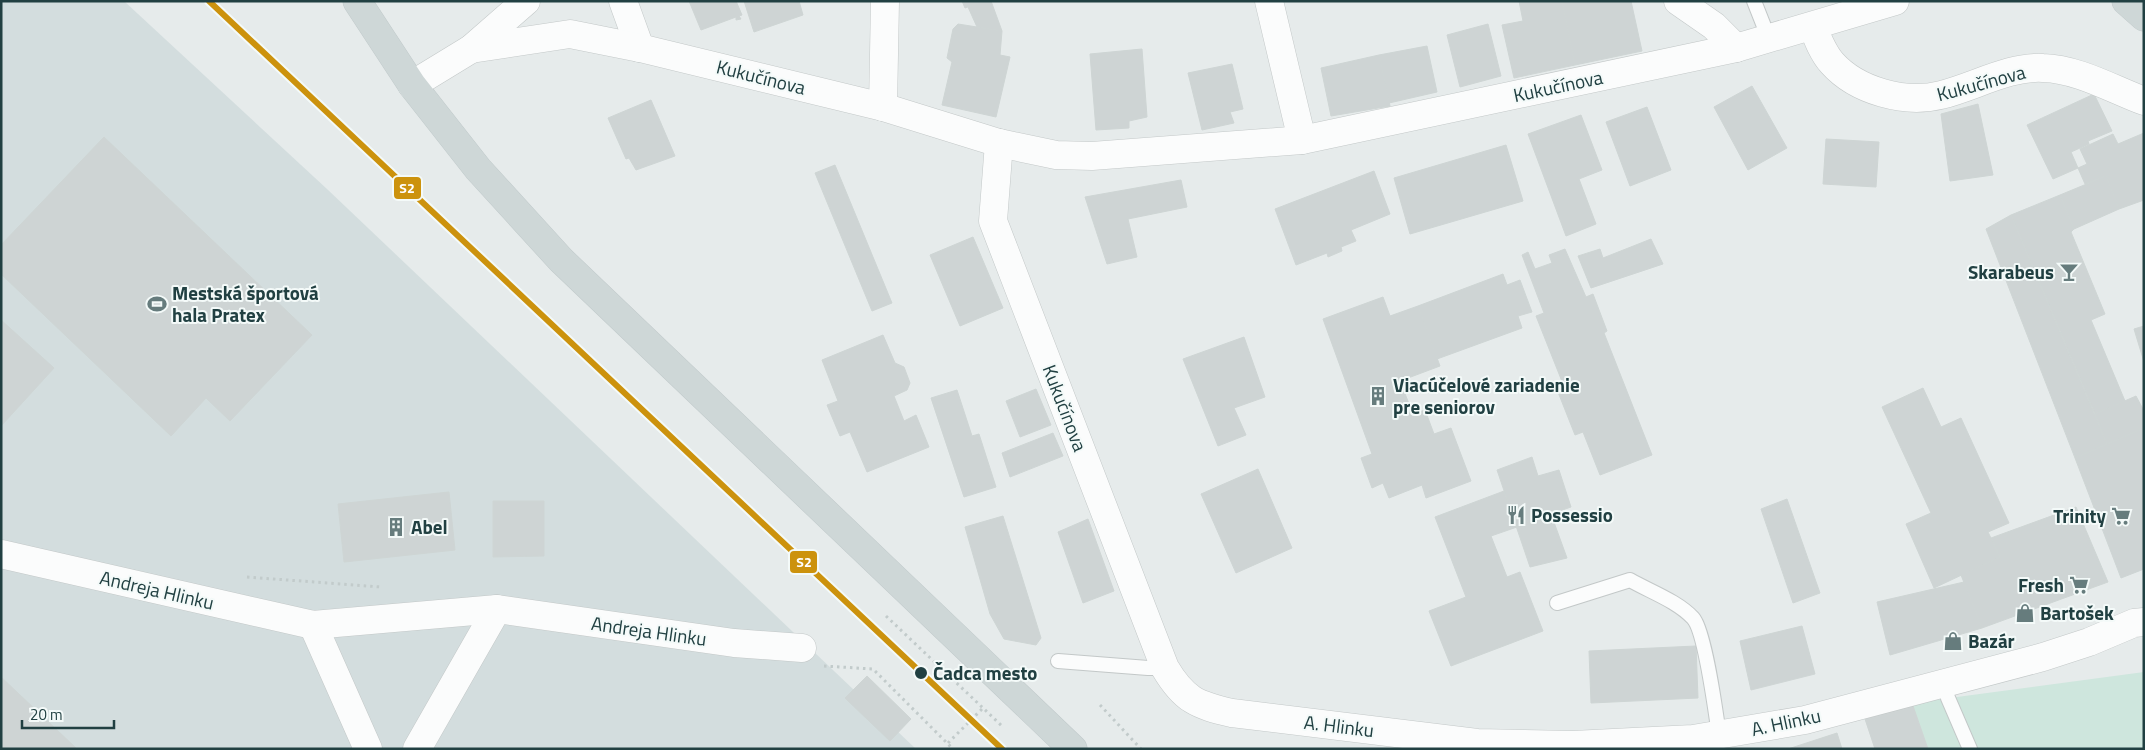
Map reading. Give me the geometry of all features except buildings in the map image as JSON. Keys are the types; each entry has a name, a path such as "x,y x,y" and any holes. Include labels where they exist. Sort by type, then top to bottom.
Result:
{"main road":[{"path":"357,1 412,85 478,169 560,260 1073,749"},
{"path":"2126,1 2144,17"}],"street":[{"path":"412,85 472,49 526,1"},
{"path":"623,1 640,48"},
{"path":"883,107 885,1"},
{"path":"1269,1 1302,140"},
{"path":"1678,1 1714,26 1736,48"},
{"name":"Kukučínova","path":"472,49 570,34 640,48 883,107 999,143 1056,155 1092,156 1302,140 1736,48 1895,1"},
{"name":"Kukučínova","path":"1812,27 1821,48 1833,64 1852,80 1873,90 1918,98 1939,96 2010,73 2042,68 2071,73 2144,101"},
{"name":"Kukučínova","path":"999,143 993,221 1165,668"},
{"name":"Andreja Hlinku","path":"1,554 313,625 497,609 734,643 809,657"},
{"path":"417,749 497,609"},
{"name":"A. Hlinku","path":"1165,668 1184,695 1206,707 1232,712 1477,743 1574,745 1654,742 1719,735 1805,720 2042,657 2089,642 2134,623 2144,622"},
{"path":"313,625 368,749"}],"lane":[{"path":"1754,1 1768,39"},
{"path":"1557,602 1630,580 1677,606 1694,619 1699,630 1710,677 1719,735"},
{"path":"1058,661 1165,668"},
{"path":"1944,683 1948,698 1970,749"}],"path":[{"path":"237,576 387,588"},
{"path":"886,616 1003,727"},
{"path":"809,657 873,669 953,749"},
{"path":"1100,705 1141,749"},
{"path":"948,743 983,708"}],"shaded area":[{"path":"1,1 124,1 327,189 916,749 1,749"}],"green space":[{"path":"2144,672 2144,749 1928,749 1912,703"}],"transit line":[{"name":"S2","path":"209,1 1002,749"}],"place":[{"name":"Skarabeus","path":"2069,272"},
{"name":"Mestská športová hala Pratex","path":"157,304"},
{"name":"Viacúčelové zariadenie pre seniorov","path":"1378,396"},
{"name":"Possessio","path":"1516,515"},
{"name":"Trinity","path":"2121,516"},
{"name":"Abel","path":"396,527"},
{"name":"Fresh","path":"2079,585"},
{"name":"Bartošek","path":"2025,613"},
{"name":"Bazár","path":"1953,641"},
{"name":"Čadca mesto","path":"921,673"}]}
